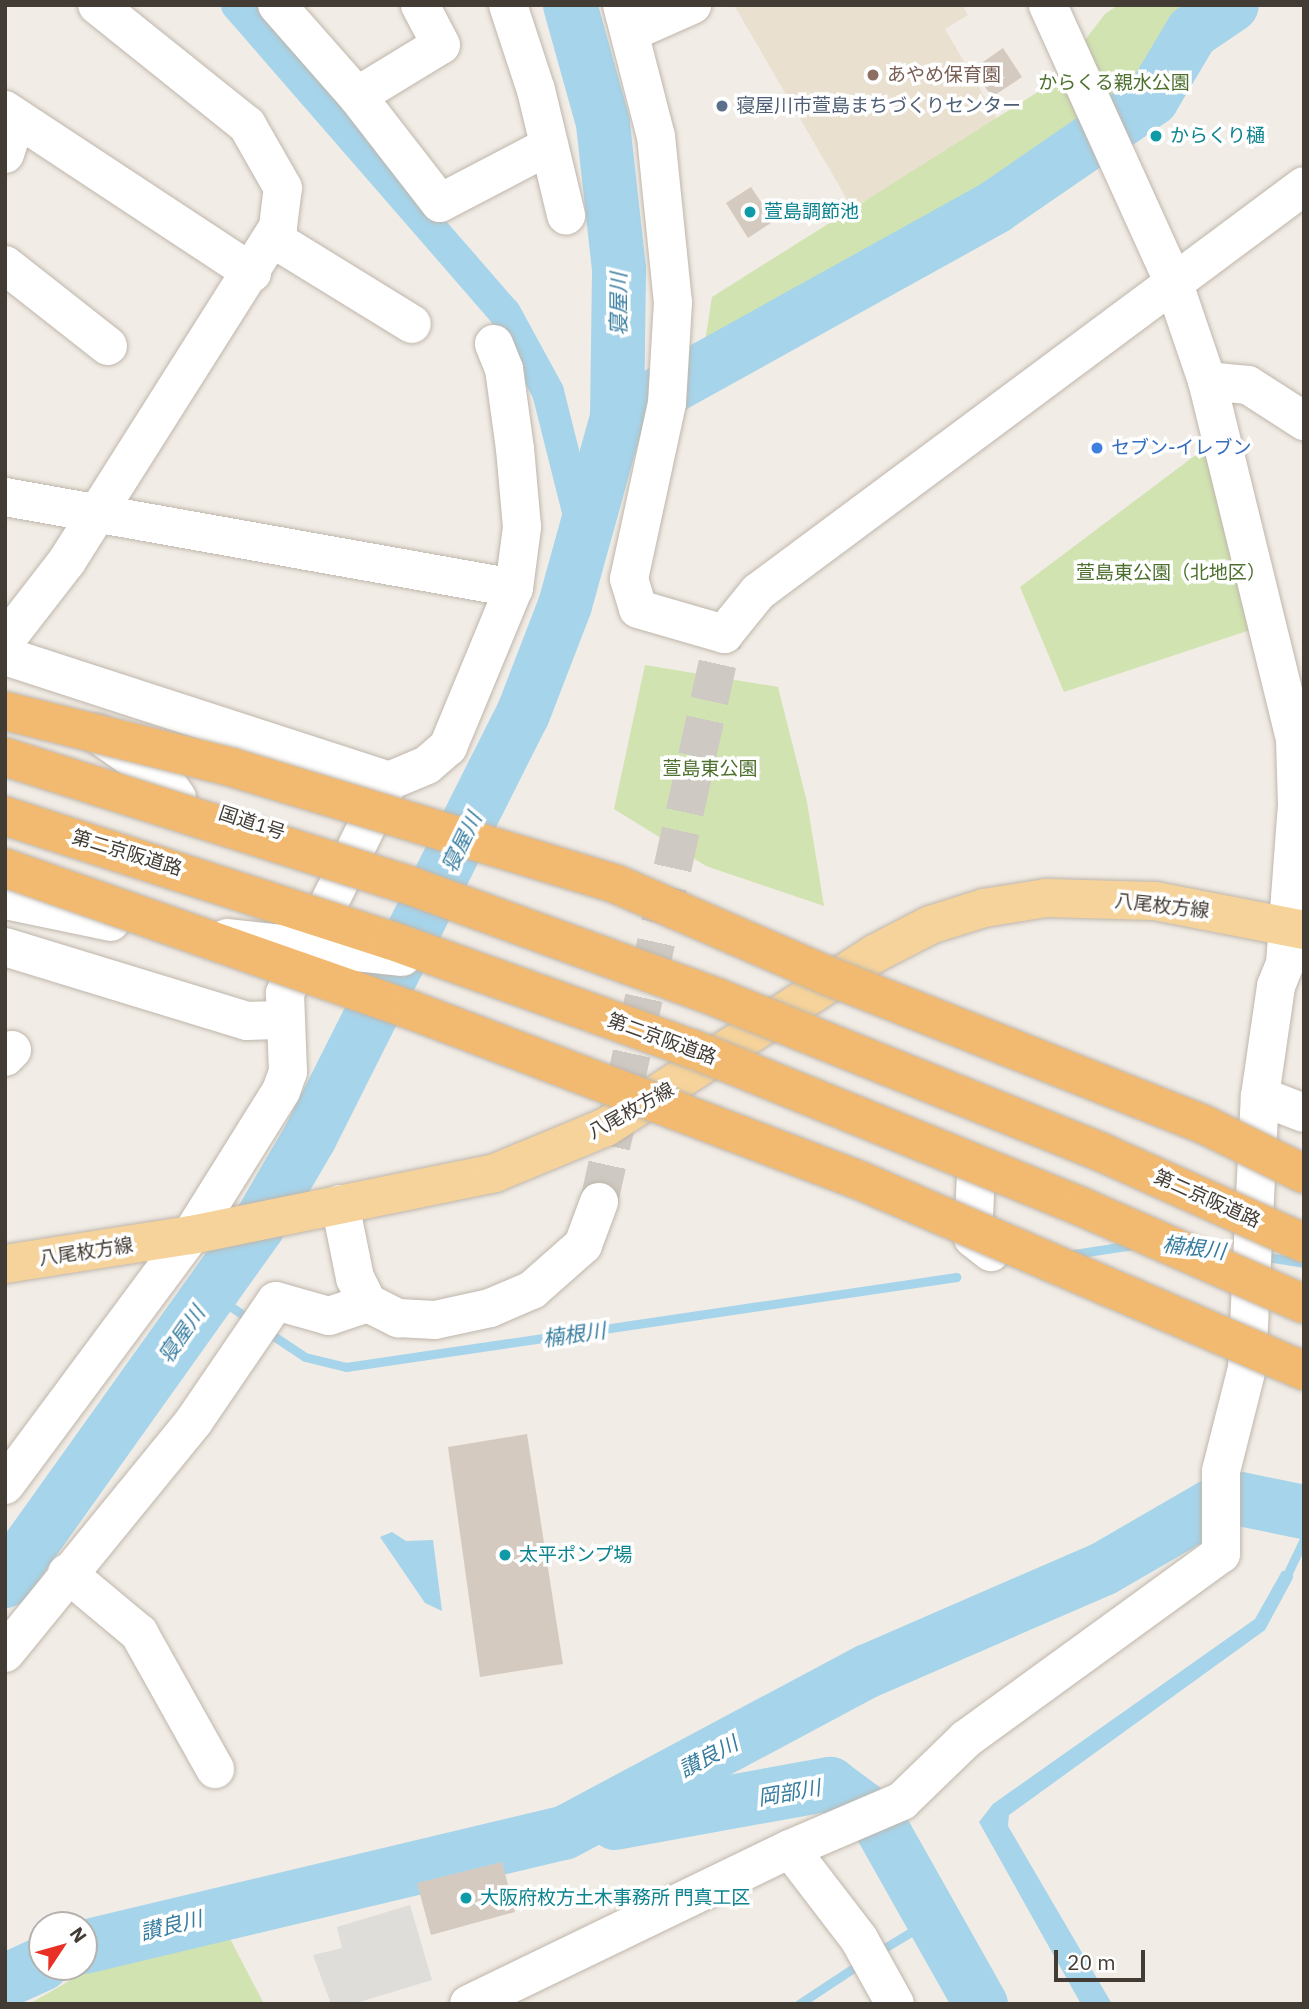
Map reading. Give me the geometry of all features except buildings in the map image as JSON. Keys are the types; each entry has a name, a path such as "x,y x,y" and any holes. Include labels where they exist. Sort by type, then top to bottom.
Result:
{"highway":[{"path":"5,711 231,767 616,884 826,975 1205,1125 1304,1174"},
{"name":"国道1号","path":"5,747 177,798 496,907"},
{"name":"第二京阪道路","path":"5,757 411,886 718,998 1103,1153 1304,1242"},
{"name":"第二京阪道路","path":"5,816 390,940 693,1049 1022,1182 1301,1308"},
{"path":"5,830 462,977"},
{"path":"5,868 411,1010 861,1181 1304,1371"},
{"path":"1198,1183 1304,1233"},
{"path":"1208,1270 1301,1308"}],"main road":[{"name":"八尾枚方線","path":"5,1264 191,1235 495,1173 557,1150 660,1097 874,954 930,925 984,908 1046,898 1155,901 1296,927"}],"street":[{"path":"5,641 96,513 252,273 272,237 283,188 247,125 97,5"},
{"path":"277,5 357,96 440,203 550,146"},
{"path":"357,96 441,45 420,5"},
{"path":"508,5 550,146 566,215"},
{"path":"692,5 627,18 656,136 673,302 667,402 629,579 638,609 724,634 758,592 1304,186"},
{"path":"469,2004 790,1849 889,1807 965,1739 1221,1554 1224,1541 1222,1483 1247,1368 1260,1096 1296,927 1295,739 1207,381 1173,281 1048,5"},
{"path":"9,128 252,273"},
{"path":"272,237 412,324"},
{"path":"5,264 108,346"},
{"path":"5,656 389,780 427,765 448,747 514,588 522,527 504,369 494,344"},
{"path":"1207,381 1248,385 1304,421"},
{"path":"5,498 514,588"},
{"path":"5,697 79,720 167,783 177,798"},
{"path":"5,1485 191,1235 281,1091 288,1072 285,993 389,780"},
{"path":"5,900 111,922 402,957"},
{"path":"5,947 247,1021 284,1020"},
{"path":"1260,1096 1304,1113"},
{"path":"976,1173 973,1238 982,1247 1247,1368 1304,1390"},
{"path":"332,1205 355,1278 369,1303 398,1318 435,1320 490,1308 533,1290 583,1245 599,1202"},
{"path":"5,1653 67,1573 194,1421 276,1301 329,1316 369,1303"},
{"path":"67,1573 139,1633 215,1769"},
{"path":"790,1849 859,1939 887,1989"}],"shaded area":[{"name":"あやめ保育園","path":"734,5 962,5 968,15 945,29 999,122 852,208"},
{"path":"410,1905 432,1980 353,2004 331,2004 313,1955 342,1948 337,1927"}],"green space":[{"name":"からくる親水公園","path":"1118,5 1245,5 1186,52 1150,120 698,386 712,297 1052,83 1105,14"},
{"name":"萱島東公園（北地区）","path":"1221,436 1268,624 1064,692 1020,587"},
{"name":"萱島東公園","path":"645,665 778,687 807,802 824,906 706,866 614,809"},
{"path":"226,1931 264,2004 29,2004 69,1981 98,1981 98,1965"}],"water":[{"path":"392,1532 406,1541 433,1540 442,1611 425,1603 380,1537"},
{"path":"1282,1571 1293,1571 1293,1578 1265,1630 1009,1815 1008,1826 1112,2004 1081,2004 979,1822 993,1804 1255,1619"}],"waterway":[{"path":"237,5 505,313 548,392 584,535"},
{"name":"寝屋川","path":"5,1581 258,1226 310,1137 523,714 565,605 617,417 619,269 603,123 570,5"},
{"path":"622,414 995,207 1152,99 1192,32 1232,5"},
{"name":"楠根川","path":"1067,1255 1133,1245"},
{"name":"楠根川","path":"1261,1256 1304,1263"},
{"name":"楠根川","path":"266,1331 305,1357 346,1367 956,1277"},
{"name":"楠根川","path":"211,1293 252,1321"},
{"name":"讃良川","path":"98,1944 564,1833 868,1671 1103,1569 1210,1507 1240,1499 1304,1512"},
{"path":"1284,1581 1304,1539"},
{"name":"岡部川","path":"615,1823 830,1784 876,1818 981,2004"},
{"path":"876,1953 931,1920"},
{"path":"799,2004 861,1963"},
{"name":"讃良川","path":"5,1981 28,1970"}],"tunnel":[{"path":"599,1202 724,634"}],"place":[{"name":"あやめ保育園","path":"873,75"},
{"name":"寝屋川市萱島まちづくりセンター","path":"722,106"},
{"name":"からくり樋","path":"1156,136"},
{"name":"萱島調節池","path":"750,212"},
{"name":"セブン-イレブン","path":"1097,448"},
{"name":"太平ポンプ場","path":"505,1555"},
{"name":"大阪府枚方土木事務所 門真工区","path":"466,1898"}]}
